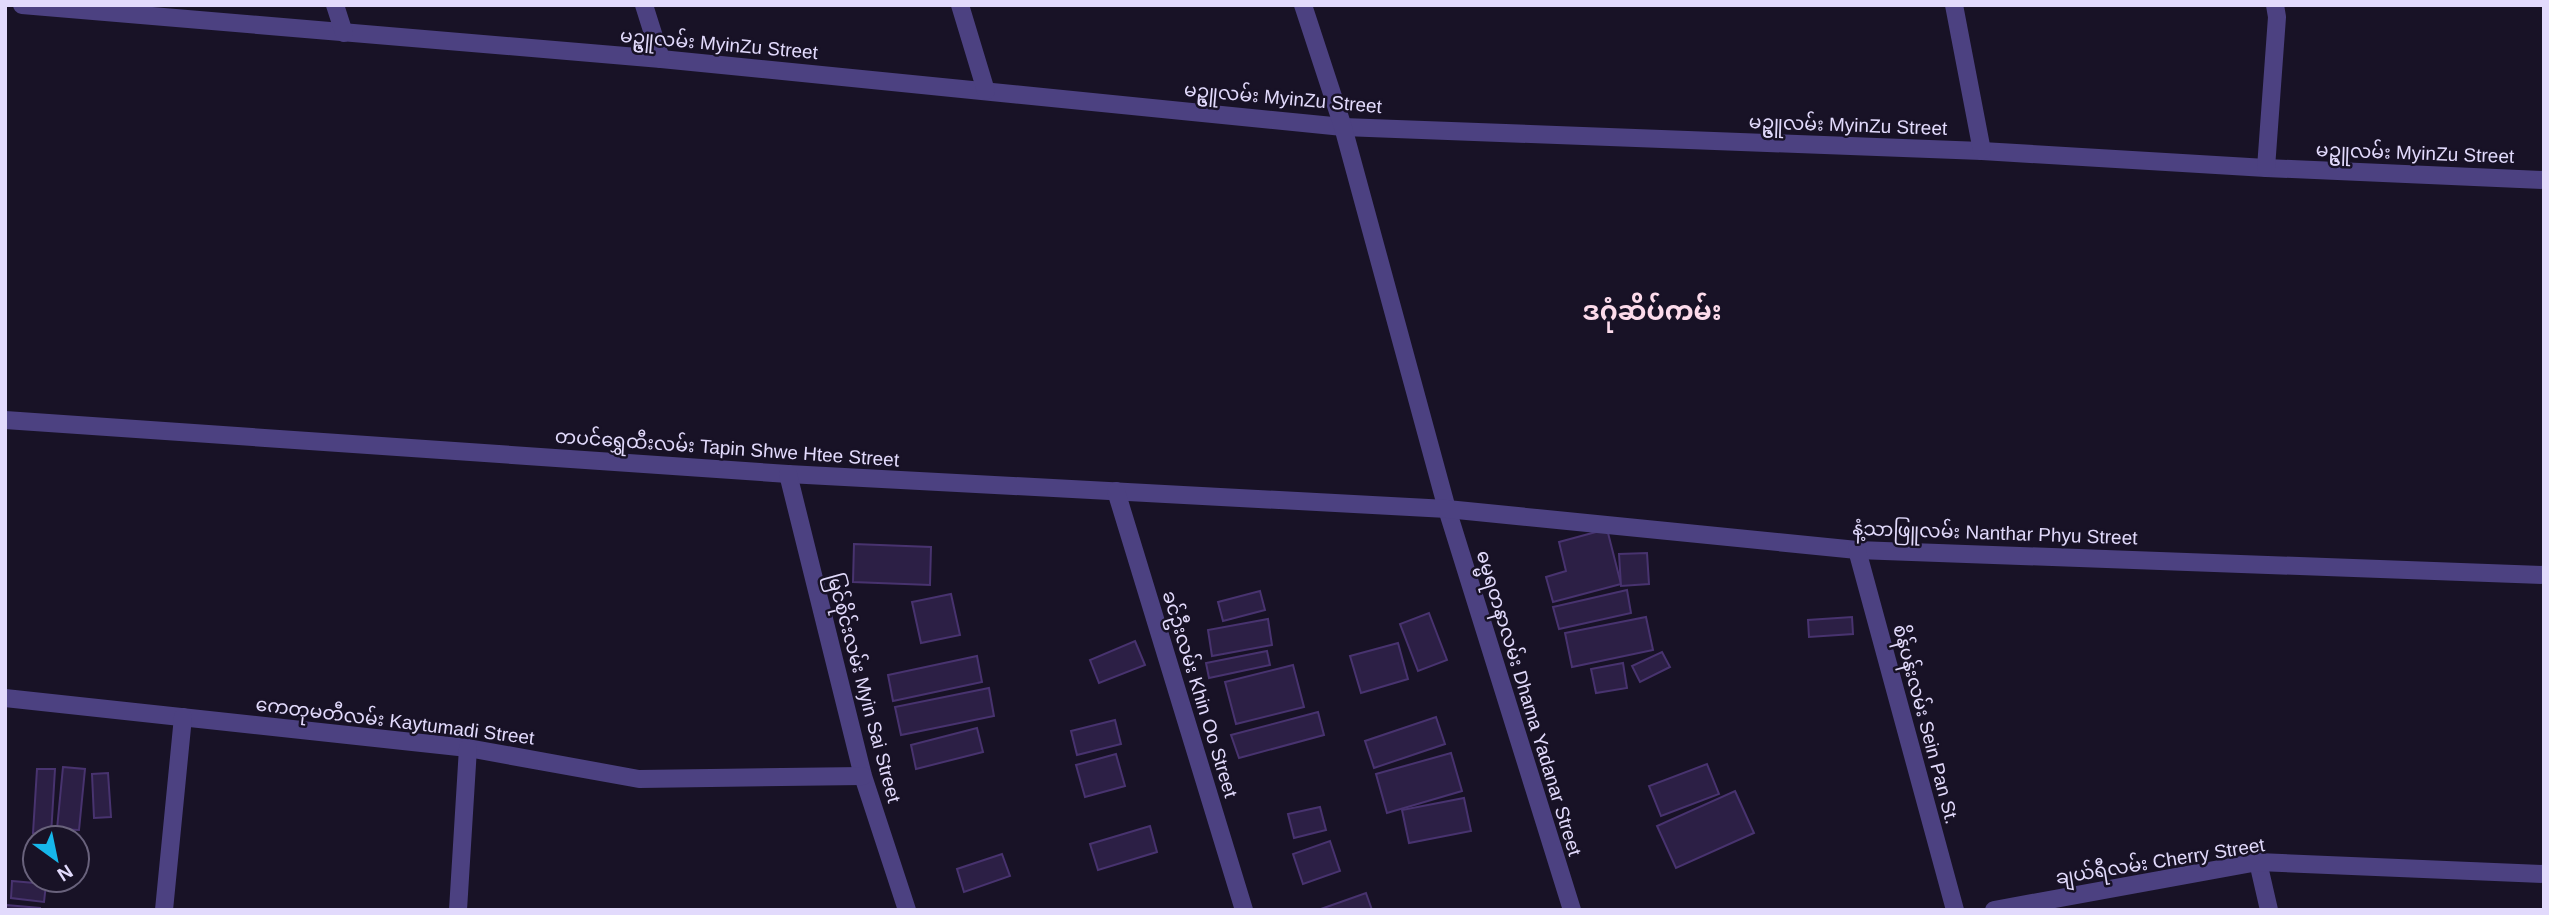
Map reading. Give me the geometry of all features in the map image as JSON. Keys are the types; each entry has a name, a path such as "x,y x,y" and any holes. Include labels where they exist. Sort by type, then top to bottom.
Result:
{"street":[{"name":"မဥ္ဇူလမ်း MyinZu Street","path":"23,5 661,59 1343,127 1982,151 2266,168 2544,180"},
{"path":"335,5 344,33"},
{"path":"644,5 661,59"},
{"path":"960,5 986,91"},
{"name":"ဓမ္မရတနာလမ်း Dhama Yadanar Street","path":"1303,5 1343,127 1447,509 1572,910"},
{"path":"1954,5 1982,151"},
{"path":"2266,168 2277,17 2275,5"},
{"name":"တပင်ရွှေထီးလမ်း Tapin Shwe Htee Street","path":"5,420 788,474 1447,509"},
{"name":"မြင်စိုင်းလမ်း Myin Sai Street","path":"788,474 863,776 907,910"},
{"name":"ခင်ဦးလမ်း Khin Oo Street","path":"1116,491 1244,910"},
{"name":"နံ့သာဖြူလမ်း Nanthar Phyu Street","path":"1447,509 1857,550 2544,575"},
{"name":"စိန်ပန်းလမ်း Sein Pan St.","path":"1857,550 1955,910"},
{"name":"ကေတုမတီလမ်း Kaytumadi Street","path":"5,698 468,748 639,779 863,776"},
{"path":"164,910 183,717"},
{"path":"458,910 468,748"},
{"path":"2258,862 2269,910"},
{"name":"ချယ်ရီလမ်း Cherry Street","path":"1994,910 2258,862 2544,874"}],"building":[{"path":"1607,529 1621,584 1553,602 1546,577 1566,571 1559,542"},
{"path":"854,544 931,547 930,585 853,582"},
{"path":"1647,553 1649,584 1621,586 1619,554"},
{"path":"1627,590 1631,613 1559,629 1553,607"},
{"path":"1260,591 1265,610 1223,621 1218,602"},
{"path":"951,594 960,635 921,643 912,602"},
{"path":"1429,613 1447,660 1418,671 1400,624"},
{"path":"1646,617 1653,650 1572,667 1565,633"},
{"path":"1852,617 1853,634 1809,637 1808,620"},
{"path":"1268,619 1272,645 1212,656 1208,630"},
{"path":"1135,641 1145,665 1099,683 1090,660"},
{"path":"1398,643 1408,679 1361,693 1350,656"},
{"path":"1267,651 1270,665 1209,678 1206,663"},
{"path":"1662,652 1670,667 1640,682 1632,666"},
{"path":"977,656 982,682 893,701 888,675"},
{"path":"1623,663 1627,688 1596,693 1591,669"},
{"path":"1293,665 1304,707 1236,724 1225,682"},
{"path":"989,688 994,716 901,735 895,707"},
{"path":"1318,712 1324,735 1239,758 1231,735"},
{"path":"1436,717 1445,744 1374,768 1365,741"},
{"path":"1115,720 1121,744 1077,755 1071,731"},
{"path":"977,728 983,752 916,769 911,745"},
{"path":"1451,753 1462,791 1387,813 1376,774"},
{"path":"1116,754 1125,786 1085,797 1076,765"},
{"path":"1707,764 1719,794 1661,816 1649,786"},
{"path":"63,767 85,769 80,824 57,824"},
{"path":"37,769 55,769 52,824 34,824"},
{"path":"108,773 111,817 94,818 92,774"},
{"path":"1735,791 1754,833 1676,868 1657,826"},
{"path":"1464,798 1471,831 1409,843 1402,810"},
{"path":"1320,807 1326,830 1294,838 1288,814"},
{"path":"1150,826 1157,852 1098,870 1090,844"},
{"path":"1330,841 1340,871 1303,884 1293,854"},
{"path":"1002,854 1010,876 964,892 957,869"},
{"path":"12,881 21,882 21,894 45,894 44,902 11,898"},
{"path":"1366,893 1372,910 1318,910"},
{"path":"6,905 40,908 40,910 5,910"}],"district":[{"name":"ဒဂုံဆိပ်ကမ်း","path":"1652,311"}]}
